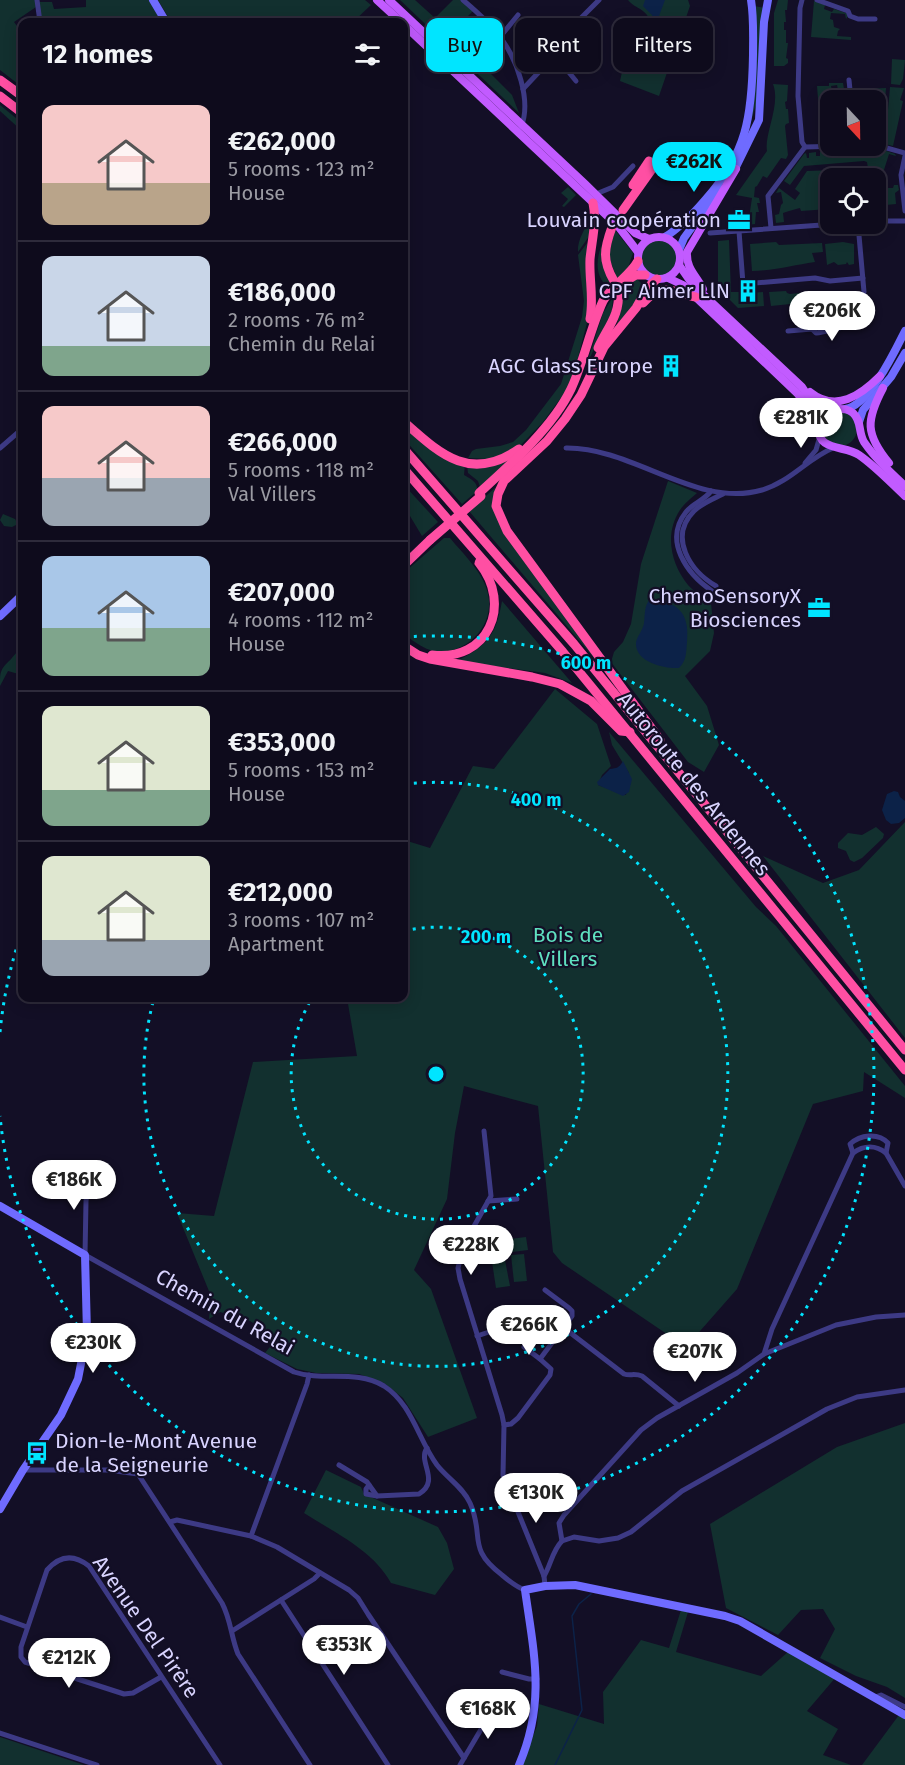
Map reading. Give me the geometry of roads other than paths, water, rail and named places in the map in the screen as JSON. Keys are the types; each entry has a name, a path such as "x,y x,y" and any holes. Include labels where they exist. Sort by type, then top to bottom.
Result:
{"highway":[{"path":"0,80 18,93"},
{"path":"0,96 18,109"},
{"path":"622,209 652,163"},
{"path":"583,354 592,310 590,260 596,218 594,198"},
{"path":"590,260 610,226 605,247 605,260 614,281"},
{"path":"480,494 549,421 569,392 598,312 609,291 633,269 638,256"},
{"path":"560,416 576,388 602,310 620,285 631,278 645,274"},
{"path":"656,745 660,740 507,531 496,506 498,494 504,482 547,441 581,395 600,353 636,308 648,287 657,279"},
{"path":"636,308 658,291 674,290 700,297"},
{"path":"408,556 516,463 560,416 575,396 615,319 618,291"},
{"path":"581,395 599,347"},
{"path":"408,425 444,455 455,460 480,464 492,463 507,457 529,441 549,421"},
{"name":"Autoroute des Ardennes","path":"408,454 520,581 905,1050"},
{"name":"Autoroute des Ardennes","path":"408,474 630,732 905,1070"},
{"path":"408,562 429,539"},
{"path":"408,641 425,653 442,656 468,649 484,636 492,620 495,599 490,579 479,563 482,557"},
{"path":"408,649 430,659 560,684 591,701 621,731 630,732"}],"main road":[{"path":"377,0 396,18"},
{"path":"388,0 407,18"},
{"path":"408,19 594,198 624,232 645,274 657,279 668,278 678,282 700,297 817,403 833,409"},
{"path":"408,29 521,126"},
{"path":"700,297 701,285 687,265 687,252 736,169"},
{"path":"594,198 635,233 649,239"},
{"path":"638,256 643,244 649,239 665,237 671,240 679,250 679,265 675,273 668,278"},
{"path":"679,265 700,297 801,397 820,422"},
{"path":"802,387 819,397 842,400 858,395 880,376"},
{"path":"883,388 871,413 869,422 872,437 879,451 905,481"},
{"path":"860,433 852,445 845,448 833,448 820,436 820,422 827,412 833,409 845,408 854,414 859,422 860,433 872,452 905,486"},
{"path":"845,448 861,457 905,495"}],"street":[{"path":"37,0 39,18"},
{"path":"153,0 164,18"},
{"path":"463,0 481,18"},
{"path":"581,18 599,0"},
{"path":"665,237 681,226 716,188 741,146 749,117 751,96 753,24 751,0"},
{"path":"679,250 684,238 736,169 759,120 764,22 768,0"},
{"path":"802,0 798,96 802,142 805,147"},
{"path":"817,0 848,11 850,16 858,19 875,20"},
{"path":"503,33 518,15"},
{"path":"503,42 512,57 523,89 521,126"},
{"path":"523,89 539,72"},
{"path":"569,72 576,81"},
{"path":"849,80 850,90"},
{"path":"805,147 820,147"},
{"path":"771,228 768,196 805,147"},
{"path":"886,148 905,154 901,175 905,211"},
{"path":"594,198 613,187 633,166"},
{"path":"886,221 905,221"},
{"path":"710,233 820,225"},
{"path":"739,231 743,284 815,278 830,280 863,278"},
{"path":"788,332 812,329 816,333 845,327 864,292 859,234"},
{"path":"845,408 854,407 880,376 905,331"},
{"path":"859,422 864,409 883,388 905,353"},
{"path":"0,448 18,432"},
{"path":"804,466 816,450 820,436"},
{"path":"566,448 587,448 605,452 711,491 724,493 755,492 769,488 790,477 833,448"},
{"path":"711,491 684,514 677,536 680,554 686,566 698,581 714,589 689,562 685,554 683,535 688,518 693,512 724,493"},
{"path":"0,616 18,599"},
{"path":"484,1131 491,1190 488,1201 464,1244 459,1261 460,1279 504,1425 502,1468 505,1481 544,1576 545,1586"},
{"path":"854,1153 850,1144 855,1140 871,1136 884,1139 888,1143 886,1153"},
{"path":"764,1354 772,1329 854,1153 859,1148 872,1146 886,1153 905,1186"},
{"path":"0,1509 23,1470 61,1415 78,1379 85,1353 87,1333 86,1201 90,1169"},
{"path":"488,1201 518,1199"},
{"name":"Chemin du Relai","path":"0,1206 281,1366 299,1374 359,1377 384,1386 402,1402 436,1463 469,1501 474,1517 477,1543 484,1558 490,1566 525,1590"},
{"path":"540,1359 572,1316 572,1311 545,1290"},
{"path":"561,1540 559,1523 564,1515 641,1430 764,1354 836,1325 876,1317 905,1315"},
{"path":"564,1328 624,1374 637,1373 679,1406"},
{"path":"477,1336 504,1329"},
{"path":"504,1425 511,1424 518,1418 550,1375 551,1369 524,1347"},
{"path":"251,1536 308,1384 309,1375"},
{"path":"544,1576 561,1540 574,1538 599,1541 618,1538 631,1532 682,1491 827,1409 857,1397 905,1390"},
{"name":"Chemin du Relai","path":"339,1465 369,1485 365,1490 366,1494 401,1496 422,1492 429,1481 424,1454 427,1448"},
{"path":"23,1470 108,1470 138,1474 222,1603 229,1616 233,1642 238,1654 310,1765"},
{"path":"170,1522 177,1520 251,1536 277,1547 349,1590 358,1598 464,1758"},
{"name":"Avenue Del Pirère","path":"161,1677 133,1693 124,1694 25,1662 21,1657 21,1647 47,1570 53,1562 62,1558 76,1557 89,1566 220,1765"},
{"path":"232,1631 320,1573"},
{"path":"519,1765 533,1726 537,1679 525,1590 545,1586 584,1587 740,1621 905,1715"},
{"path":"281,1600 388,1765"},
{"path":"0,1617 27,1627"},
{"path":"502,1672 537,1679"},
{"path":"875,1697 881,1695 905,1707"},
{"path":"460,1765 493,1709"},
{"path":"0,1733 98,1765"}],"water":[{"path":"645,0 665,0 659,18 653,18 643,6"},
{"path":"649,600 674,606 684,616 687,632 686,649 685,659 679,668 653,664 641,656 638,651 636,642 643,626 645,608"},
{"path":"623,761 632,779 629,792 623,796 598,785 597,782 610,769 618,767"},
{"path":"898,792 905,801 905,818 899,823 891,824 886,820 882,810 887,794"}],"waterway":[{"path":"555,1765 582,1710 572,1616 579,1604 591,1594"}],"place":[{"name":"Louvain coopération","path":"739,220"},
{"name":"CPF Aimer LlN","path":"748,291"},
{"name":"AGC Glass Europe","path":"671,366"},
{"name":"ChemoSensoryX Biosciences","path":"819,608"},
{"name":"Dion-le-Mont Avenue de la Seigneurie","path":"37,1453"}],"park label":[{"name":"Bois de Villers","path":"568,947"}]}
